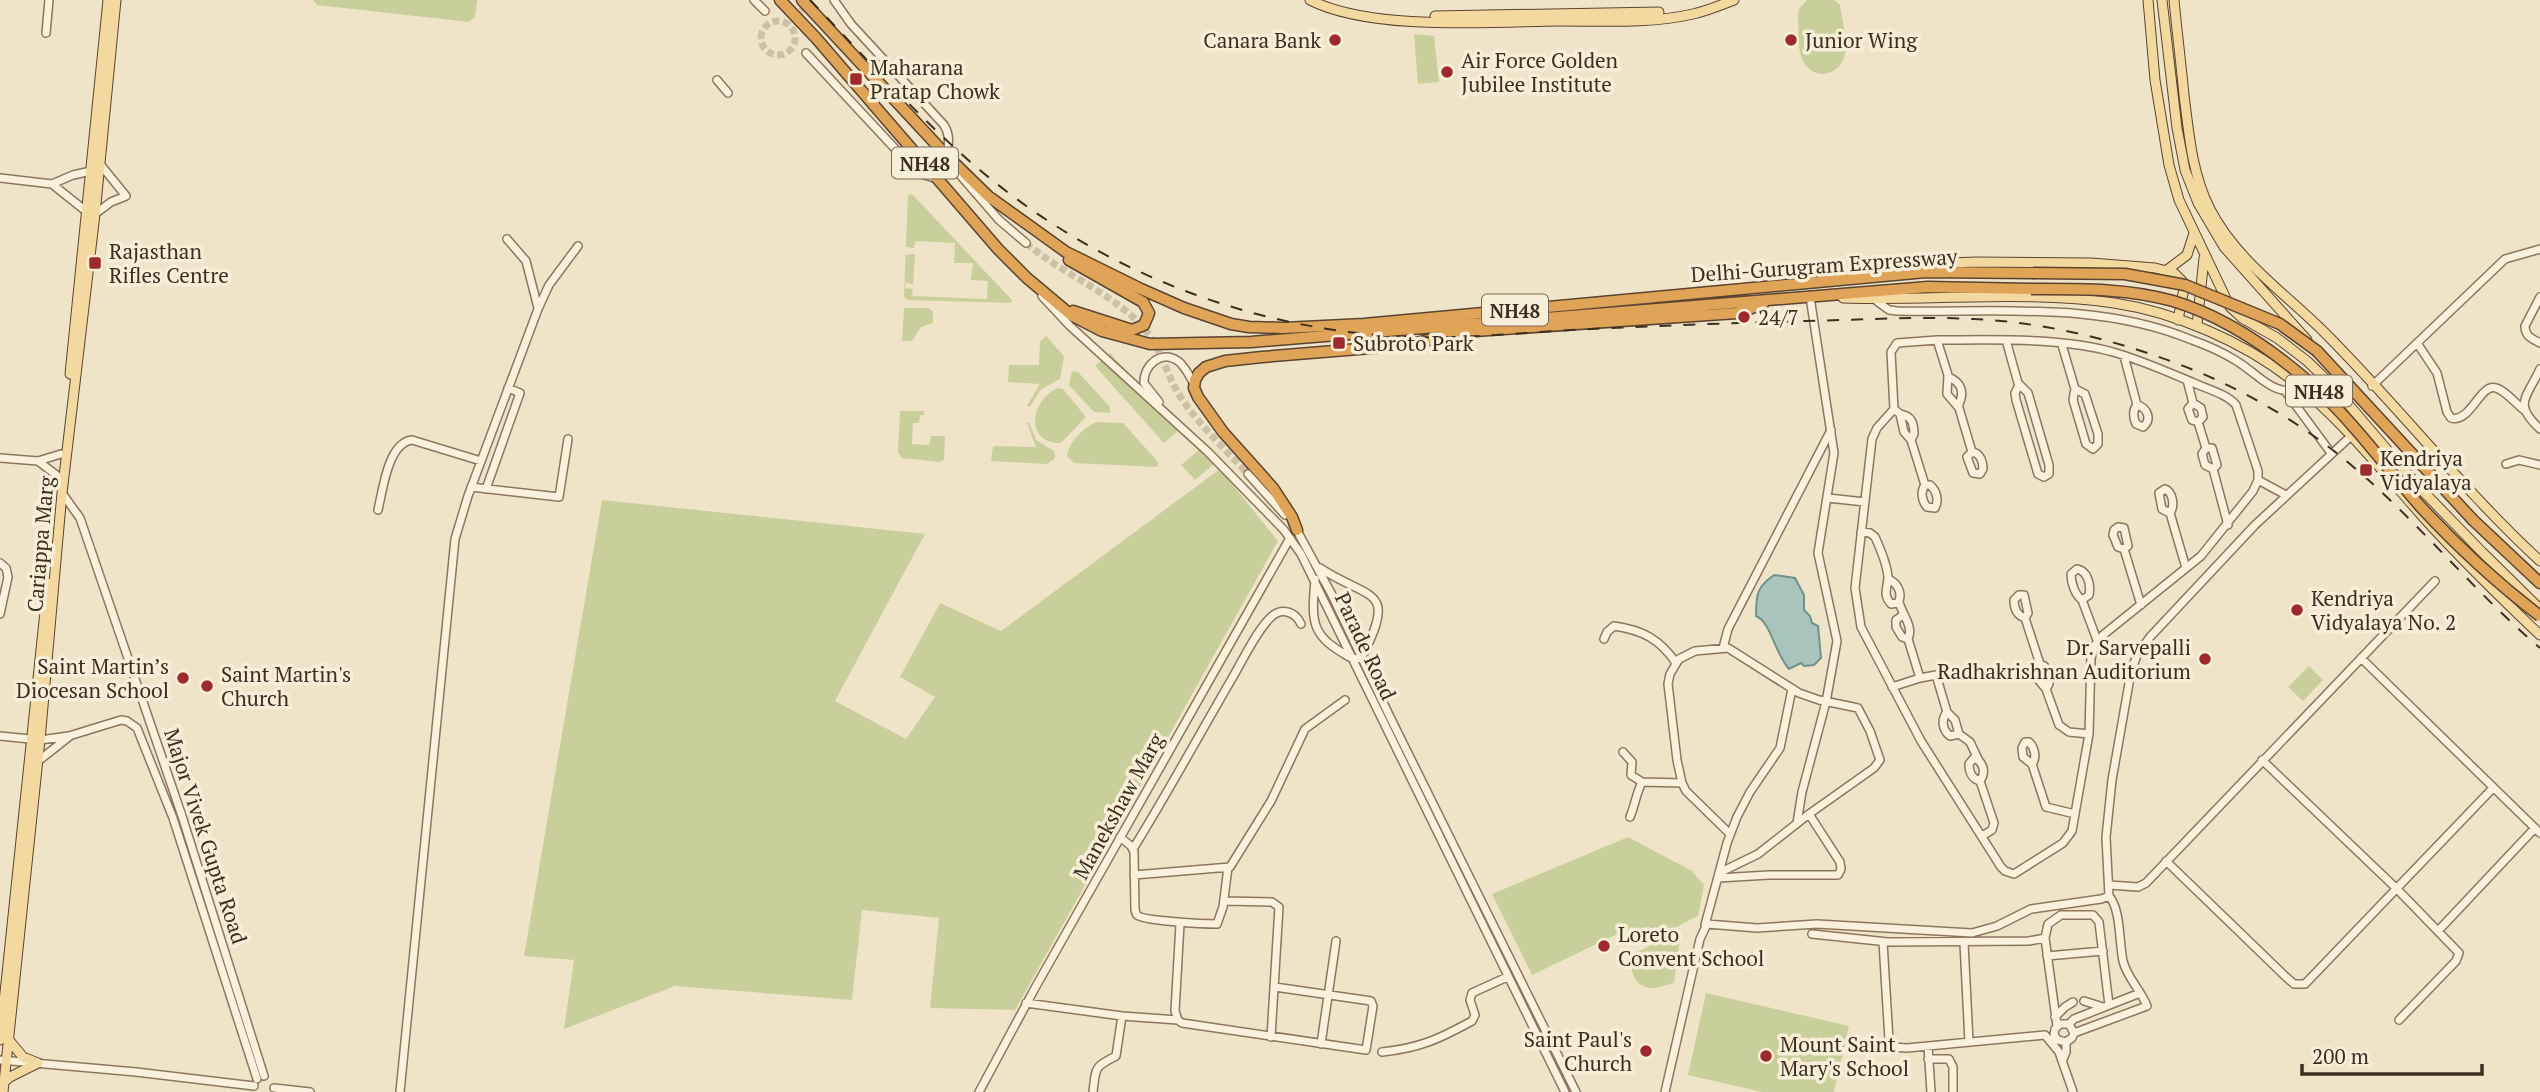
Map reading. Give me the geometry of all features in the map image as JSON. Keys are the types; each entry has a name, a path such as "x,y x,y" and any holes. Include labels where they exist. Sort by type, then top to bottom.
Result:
{"highway":[{"name":"NH48","path":"780,0 816,38 986,236 1035,286 1064,310"},
{"name":"NH48","path":"802,0 947,156 988,196 1026,224"},
{"name":"Delhi-Gurugram Expressway","path":"1026,224 1066,252 1141,289 1231,324 1249,327 1364,324 1926,272 2125,274 2185,285 2280,324 2318,351 2473,520 2540,583"},
{"path":"1026,224 1070,261 1143,302 1149,313 1144,325 1132,330 1064,310"},
{"name":"Delhi-Gurugram Expressway","path":"1064,310 1102,331 1150,344 1172,344 1251,342 1927,286 2119,290 2174,301 2218,320 2259,344 2319,391 2421,507 2503,587 2540,616"},
{"path":"1293,534 1292,517 1273,488 1198,397 1194,384 1202,369 1211,364 1408,345 1460,332 1737,313 1772,300"}],"main road":[{"name":"Cariappa Marg","path":"3,1087 4,1040 91,213 91,171 108,0"},
{"name":"Cariappa Marg","path":"4,1040 37,762 36,739 61,454 91,213 100,164 116,0"},
{"path":"1310,0 1325,7 1387,18 1469,23 1633,21 1692,15 1734,0"},
{"path":"1323,0 1366,10 1423,16 1688,11 1720,0"},
{"path":"2148,0 2155,80 2169,165 2179,200 2222,292 2236,314 2277,338 2332,385 2402,467 2482,552 2540,608"},
{"path":"2162,0 2177,128 2185,170 2208,222 2242,269 2318,351"},
{"path":"2174,0 2191,151 2209,208 2245,257 2324,332 2504,529 2540,561"},
{"path":"2167,270 2187,255 2194,233"},
{"path":"2197,326 2204,275 2204,252"},
{"path":"1811,283 1890,265 1977,262 2091,263 2167,270 2182,281 2184,288 2178,320"},
{"path":"1810,297 2068,299 2115,303 2197,326 2262,360 2305,391 2351,436 2471,570 2540,635"},
{"path":"4,1040 23,1057 38,1063"},
{"path":"3,1087 10,1077 38,1063"}],"street":[{"path":"46,33 49,0"},
{"path":"754,0 765,12"},
{"path":"834,0 851,24 944,125 950,144 947,156 968,186 999,220 1026,243"},
{"path":"806,53 912,167 924,175 939,179"},
{"path":"717,80 728,93"},
{"path":"52,184 91,213 126,196 100,164"},
{"path":"0,178 52,184 91,171"},
{"path":"507,239 526,261 538,309"},
{"path":"400,1092 450,572 459,520 538,309 549,285 578,246"},
{"path":"2372,386 2505,259 2540,248"},
{"name":"Parade Road","path":"1035,286 1070,326 1293,534 1565,1092"},
{"path":"1797,823 1800,800 1826,702 1837,641 1818,553 1834,459 1810,297"},
{"path":"2540,297 2525,326 2529,337 2540,343"},
{"path":"1874,299 1889,310 1897,311 2056,311 2143,324 2187,338 2235,359 2267,385 2286,392 2305,391"},
{"path":"1937,340 1948,377 1947,394 1958,406 1972,452"},
{"path":"2006,340 2019,385 2028,393 2049,465 2049,474 2044,477 2038,474 2016,400 2015,393 2019,385"},
{"path":"1897,412 1872,435 1855,588 1857,612 1864,636 1921,741 2001,867 2005,872 2014,874 2068,839 2089,734 2091,658 2097,640 2206,551 2253,491 2258,480 2256,464 2236,405 2230,399 2124,356 2099,349 2006,340 1904,341 1893,347 1897,412 1910,440 1925,485"},
{"path":"2417,342 2437,373 2451,418 2457,420 2463,417 2487,390 2493,387 2524,410"},
{"path":"2062,345 2075,389 2073,400 2086,444 2093,449 2098,444 2098,434 2085,394 2075,389"},
{"path":"2124,356 2137,405"},
{"path":"1180,427 1147,388 1144,373 1154,361 1172,359 1181,363 1194,384"},
{"path":"2540,369 2524,402 2525,415 2540,429"},
{"path":"1948,377 1958,383 1961,390 1962,397 1958,406"},
{"path":"2187,380 2193,403 2189,407 2189,414 2192,420 2198,422 2206,448"},
{"path":"486,489 520,393 508,388"},
{"path":"2286,392 2331,453"},
{"path":"1723,648 1728,629 1831,430"},
{"path":"2074,1033 2147,1006 2126,971 2118,934 2116,908 2109,895 2106,827 2127,690 2137,655 2150,637 2286,495 2351,436"},
{"path":"471,487 559,497 568,439"},
{"path":"377,510 394,452 405,441 412,440 481,461"},
{"path":"2213,469 2207,468 2203,460 2202,452 2206,448 2212,448 2214,452 2217,463 2213,469 2228,525"},
{"path":"0,458 38,461 61,454"},
{"path":"2506,464 2519,460 2540,465"},
{"path":"38,461 59,477"},
{"name":"Parade Road","path":"1248,474 1318,566 1576,1092"},
{"path":"2258,480 2286,495"},
{"name":"Major Vivek Gupta Road","path":"62,493 70,500 80,518 182,816 258,1083"},
{"path":"1828,498 1865,502"},
{"path":"2170,513 2186,568"},
{"path":"1861,532 1875,537 1888,579 1885,589 1887,600 1893,604 1899,602"},
{"name":"Manekshaw Marg","path":"979,1092 1026,1003 1293,534"},
{"path":"2124,549 2141,606"},
{"path":"0,563 6,569 8,577 0,614"},
{"path":"1315,579 1313,610 1318,633 1329,645 1353,659 1362,657 1378,624 1378,607 1365,590 1336,578 1318,566"},
{"path":"1888,579 1894,582 1898,589 1899,602 1910,631 1908,639 1920,678"},
{"path":"2109,885 2142,885 2434,581"},
{"path":"2082,600 2097,640"},
{"path":"1228,867 1224,901 1217,924 1180,924 1172,920 1139,917 1135,910 1133,849 1247,653 1271,617 1279,612 1292,612 1301,624"},
{"path":"1903,615 1896,620 1896,627 1902,637 1908,639"},
{"path":"2025,618 2040,664 2046,667 2049,673 2046,689"},
{"path":"1605,639 1609,629 1614,626 1644,632 1665,648 1676,663"},
{"path":"1718,876 1755,856 1874,768 1880,760 1858,708 1826,702 1793,690 1757,669 1732,650 1723,648 1683,656 1676,663 1668,684 1682,783 1686,791 1730,834"},
{"path":"2361,658 2538,830 2438,930"},
{"path":"2040,664 2036,669 2036,676 2046,689 2061,727 2069,732 2089,734"},
{"path":"1892,687 1936,675 1947,712 1955,719 1959,734"},
{"path":"1665,1092 1730,834 1749,792 1779,751 1793,690"},
{"path":"1134,875 1228,867 1234,863 1271,800 1305,729 1345,700"},
{"path":"1947,712 1943,719 1944,730 1950,736 1959,734 1968,739 1984,772 1980,781 1995,826 1982,836"},
{"name":"Major Vivek Gupta Road","path":"71,736 121,720 137,728 173,818 258,1083"},
{"path":"0,736 36,739 71,736"},
{"path":"37,762 71,736"},
{"path":"1623,751 1632,762 1630,775 1642,782 1682,783"},
{"path":"1978,760 1971,760 1969,769 1972,777 1980,781"},
{"path":"2262,760 2457,950 2459,957 2399,1020"},
{"path":"2032,764 2046,807 2075,814"},
{"path":"1630,817 1635,805 1633,799 1642,782"},
{"path":"2166,860 2286,977 2300,985 2311,980 2493,788"},
{"path":"1718,876 1838,874 1841,869 1840,862 1809,814"},
{"path":"1120,837 1133,849"},
{"path":"1445,849 1454,844"},
{"path":"1705,926 1714,923 1758,928 1813,924 1972,933 1992,928 2031,909 2102,899 2109,895"},
{"path":"1224,901 1272,902 1278,905 1279,929 1271,1037"},
{"path":"2073,1092 2060,1043 2053,1032 2055,1017 2045,938 2048,924 2057,917 2093,915 2099,922 2107,1006"},
{"path":"1178,1020 1175,1011 1180,924"},
{"path":"1812,934 1883,942 1964,943 2045,938"},
{"path":"1321,1044 1336,941"},
{"path":"1883,942 1891,1045 1899,1049 2053,1032 2074,1019 2140,993"},
{"path":"1964,943 1969,1042"},
{"path":"2047,956 2103,951"},
{"path":"1382,1052 1418,1047 1472,1021 1475,1015 1470,1000 1472,993 1507,977"},
{"path":"1026,1003 1122,1016 1178,1020 1198,1027 1366,1050 1373,1006 1368,999 1275,988"},
{"path":"2084,1001 2107,1006"},
{"path":"2055,1017 2073,1002"},
{"path":"1093,1092 1097,1068 1102,1062 1116,1056 1122,1016"},
{"path":"2060,1043 2073,1038 2074,1033 2069,1024"},
{"path":"2060,1043 2063,1060"},
{"path":"1928,1046 1931,1092"},
{"path":"1928,1059 1948,1059 1953,1067 1953,1092"},
{"path":"3,1060 258,1083 271,1080 273,1090 310,1092"},
{"path":"2066,1092 2068,1075"}],"green space":[{"path":"313,0 477,0 475,17 469,22 317,5"},
{"path":"1807,0 1834,0 1840,5 1846,48 1842,62 1832,72 1819,74 1812,71 1800,54 1798,15 1799,9"},
{"path":"1414,34 1434,36 1439,82 1418,84"},
{"path":"912,194 1012,300 1011,303 908,300 904,297 908,195","holes":["915,241 955,243 954,263 973,263 971,280 988,281 987,299 912,296 913,289 905,288 906,282 913,285 915,254 906,255 906,247 914,248"]},
{"path":"904,308 929,308 933,312 933,323 921,327 912,341 902,341"},
{"path":"1046,336 1064,356 1060,379 1040,390 1030,407 1027,406 1040,384 1008,382 1009,365 1039,365 1040,342"},
{"path":"1110,353 1177,426 1177,432 1164,443 1095,366"},
{"path":"1072,371 1078,372 1110,407 1110,413 1094,412 1069,385"},
{"path":"1058,388 1063,389 1086,417 1061,443 1041,437 1035,420 1041,402"},
{"path":"900,411 924,411 924,415 920,415 919,423 913,423 912,444 929,445 931,436 945,436 944,460 940,462 902,458 898,452"},
{"path":"1029,422 1036,440 1054,451 1055,458 1047,464 991,461 993,446 1036,447 1027,423"},
{"path":"1097,422 1123,423 1158,465 1074,463 1067,456 1070,446 1082,431"},
{"path":"1199,450 1214,464 1195,480 1181,465"},
{"path":"1220,469 1278,541 1015,1010 930,1008 939,918 862,910 852,1000 675,986 564,1029 574,960 524,956 602,500 925,534 835,701 906,739 935,697 900,677 940,603 1001,631"},
{"path":"2309,666 2323,680 2303,701 2288,687"},
{"path":"1628,837 1692,871 1704,885 1698,916 1641,945 1632,927 1532,975 1492,894"},
{"path":"1681,931 1674,983 1653,988 1644,987 1636,980 1632,971 1631,955"},
{"name":"Mount Saint Mary's School","path":"1706,993 1849,1026 1834,1092 1762,1092 1688,1075"}],"water":[{"path":"1774,575 1795,578 1804,595 1804,610 1812,623 1818,626 1821,658 1814,665 1804,666 1801,663 1789,669 1766,625 1756,616 1759,592 1764,583"}],"tunnel":[{"path":"794,19 811,0"},
{"path":"778,21 790,26 795,38 790,50 778,55 766,50 761,38 766,26 778,21"},
{"path":"1026,243 1116,303 1143,327 1185,404 1248,474"}],"railway":[{"path":"810,0 929,124 979,170 1047,220 1090,246 1181,289 1228,306 1277,319 1326,329 1400,337 1931,318 2024,324 2099,339 2197,371 2243,393 2310,433 2375,486 2540,648"}],"place":[{"name":"Canara Bank","path":"1335,40"},
{"name":"Junior Wing","path":"1791,40"},
{"name":"Air Force Golden Jubilee Institute","path":"1447,72"},
{"name":"Maharana Pratap Chowk","path":"856,79"},
{"name":"Rajasthan Rifles Centre","path":"95,263"},
{"name":"24/7","path":"1744,317"},
{"name":"Subroto Park","path":"1339,343"},
{"name":"Kendriya Vidyalaya","path":"2366,470"},
{"name":"Kendriya Vidyalaya No. 2","path":"2297,610"},
{"name":"Dr. Sarvepalli Radhakrishnan Auditorium","path":"2205,659"},
{"name":"Saint Martin’s Diocesan School","path":"183,678"},
{"name":"Saint Martin's Church","path":"207,686"},
{"name":"Loreto Convent School","path":"1604,946"},
{"name":"Saint Paul's Church","path":"1646,1051"},
{"name":"Mount Saint Mary's School","path":"1766,1056"}]}
